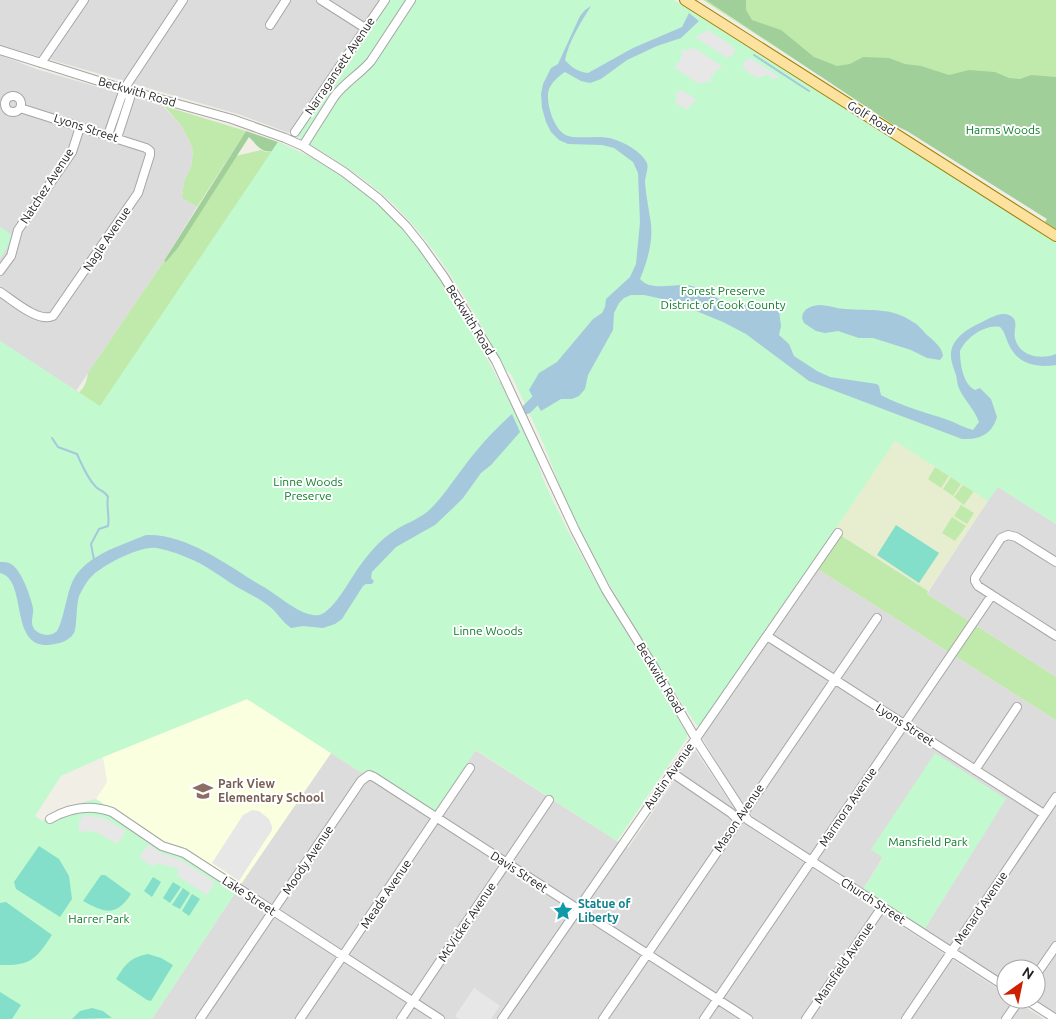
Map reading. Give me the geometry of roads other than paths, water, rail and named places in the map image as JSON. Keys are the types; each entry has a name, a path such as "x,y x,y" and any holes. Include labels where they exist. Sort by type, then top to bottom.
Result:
{"main road":[{"name":"Golf Road","path":"687,1 1056,236"}],"street":[{"path":"41,63 84,0"},
{"path":"108,135 124,88 183,0"},
{"path":"270,25 286,0"},
{"path":"321,0 365,28"},
{"name":"Narragansett Avenue","path":"295,132 385,0"},
{"path":"303,146 339,90 371,61 411,0"},
{"name":"Beckwith Road","path":"0,50 262,128 303,146 364,187 392,211 422,246 496,361 575,530 606,590 743,812"},
{"path":"117,138 130,98 124,88"},
{"name":"Lyons Street","path":"20,108 108,135 150,151"},
{"name":"Natchez Avenue","path":"0,271 10,256 18,230 72,152 80,126"},
{"name":"Nagle Avenue","path":"0,292 38,316 48,319 58,312 138,194 150,151"},
{"name":"Austin Avenue","path":"502,1019 838,534"},
{"path":"1056,562 1016,536 1008,534 1001,538 975,578 978,586 1056,636"},
{"name":"Marmora Avenue","path":"704,1019 992,595"},
{"name":"Mason Avenue","path":"603,1019 876,618"},
{"name":"Lyons Street","path":"767,636 1044,814"},
{"path":"975,770 1017,707"},
{"name":"Meade Avenue","path":"300,1019 470,768"},
{"path":"672,772 731,813 738,820"},
{"name":"Davis Street","path":"366,776 374,776 748,1019"},
{"name":"Moody Avenue","path":"200,1019 366,776"},
{"name":"Menard Avenue","path":"906,1019 1056,797"},
{"name":"McVicker Avenue","path":"401,1019 549,800"},
{"name":"Lake Street","path":"50,819 76,809 102,809 112,812 162,846 184,853 440,1019"},
{"name":"Church Street","path":"743,812 748,820 996,980"},
{"name":"Mansfield Avenue","path":"806,1019 882,907"},
{"path":"1046,960 1056,946"},
{"path":"1040,1009 1056,1019"}],"water":[{"path":"591,6 572,39 565,60 575,69 588,73 633,48 682,27 689,13 699,21 681,38 657,46 627,60 601,79 590,83 581,81 565,72 556,79 549,89 549,107 553,120 560,131 574,137 601,137 617,140 637,151 647,163 648,168 645,182 651,238 649,252 640,279 645,283 658,286 692,286 730,303 759,304 776,308 779,310 781,326 779,335 789,344 794,356 817,371 830,377 877,384 881,395 889,399 973,430 979,422 958,386 951,358 953,345 965,332 994,316 1009,315 1015,322 1015,338 1021,349 1038,357 1056,354 1056,365 1035,365 1017,357 1000,327 982,330 971,337 960,351 963,373 971,387 975,390 980,388 991,399 997,417 992,428 984,435 962,439 809,381 746,334 723,322 672,301 644,295 631,295 619,303 614,313 613,330 588,375 585,389 579,396 572,399 561,399 541,411 529,390 539,373 557,362 593,319 602,313 606,299 630,277 636,264 640,222 638,173 633,162 614,148 602,145 568,144 559,140 551,132 542,108 541,94 543,84 551,68 558,64 580,16"},
{"path":"819,305 843,309 889,312 905,317 919,326 937,344 943,356 940,360 927,358 911,350 873,338 859,338 838,331 825,333 816,331 804,323 802,318 806,310"},
{"path":"512,414 520,432 491,465 481,473 463,498 435,525 396,547 372,572 371,578 374,581 372,584 363,586 342,619 335,624 323,628 303,626 291,628 265,603 201,564 172,552 149,548 122,557 91,577 79,596 74,633 65,641 44,645 33,641 27,633 22,622 13,586 8,578 0,573 0,562 11,564 15,567 22,577 30,597 33,608 33,627 39,633 50,634 58,629 71,585 76,575 84,566 103,553 146,535 161,536 177,539 207,552 297,609 312,615 319,615 331,607 337,600 362,563 381,541 389,534 423,515 432,507 480,447"}],"waterway":[{"path":"754,55 809,91"},
{"path":"527,409 544,392"},
{"path":"52,438 58,447 77,454 90,480 108,497 108,526 99,529 91,544 94,560"}],"place":[{"name":"Park View Elementary School","path":"203,791"},
{"name":"Statue of Liberty","path":"563,911"}],"park label":[{"name":"Harms Woods","path":"1003,130"},
{"name":"Forest Preserve District of Cook County","path":"723,298"},
{"name":"Linne Woods Preserve","path":"308,489"},
{"name":"Linne Woods","path":"488,631"},
{"name":"Mansfield Park","path":"928,842"},
{"name":"Harrer Park","path":"99,919"}]}
